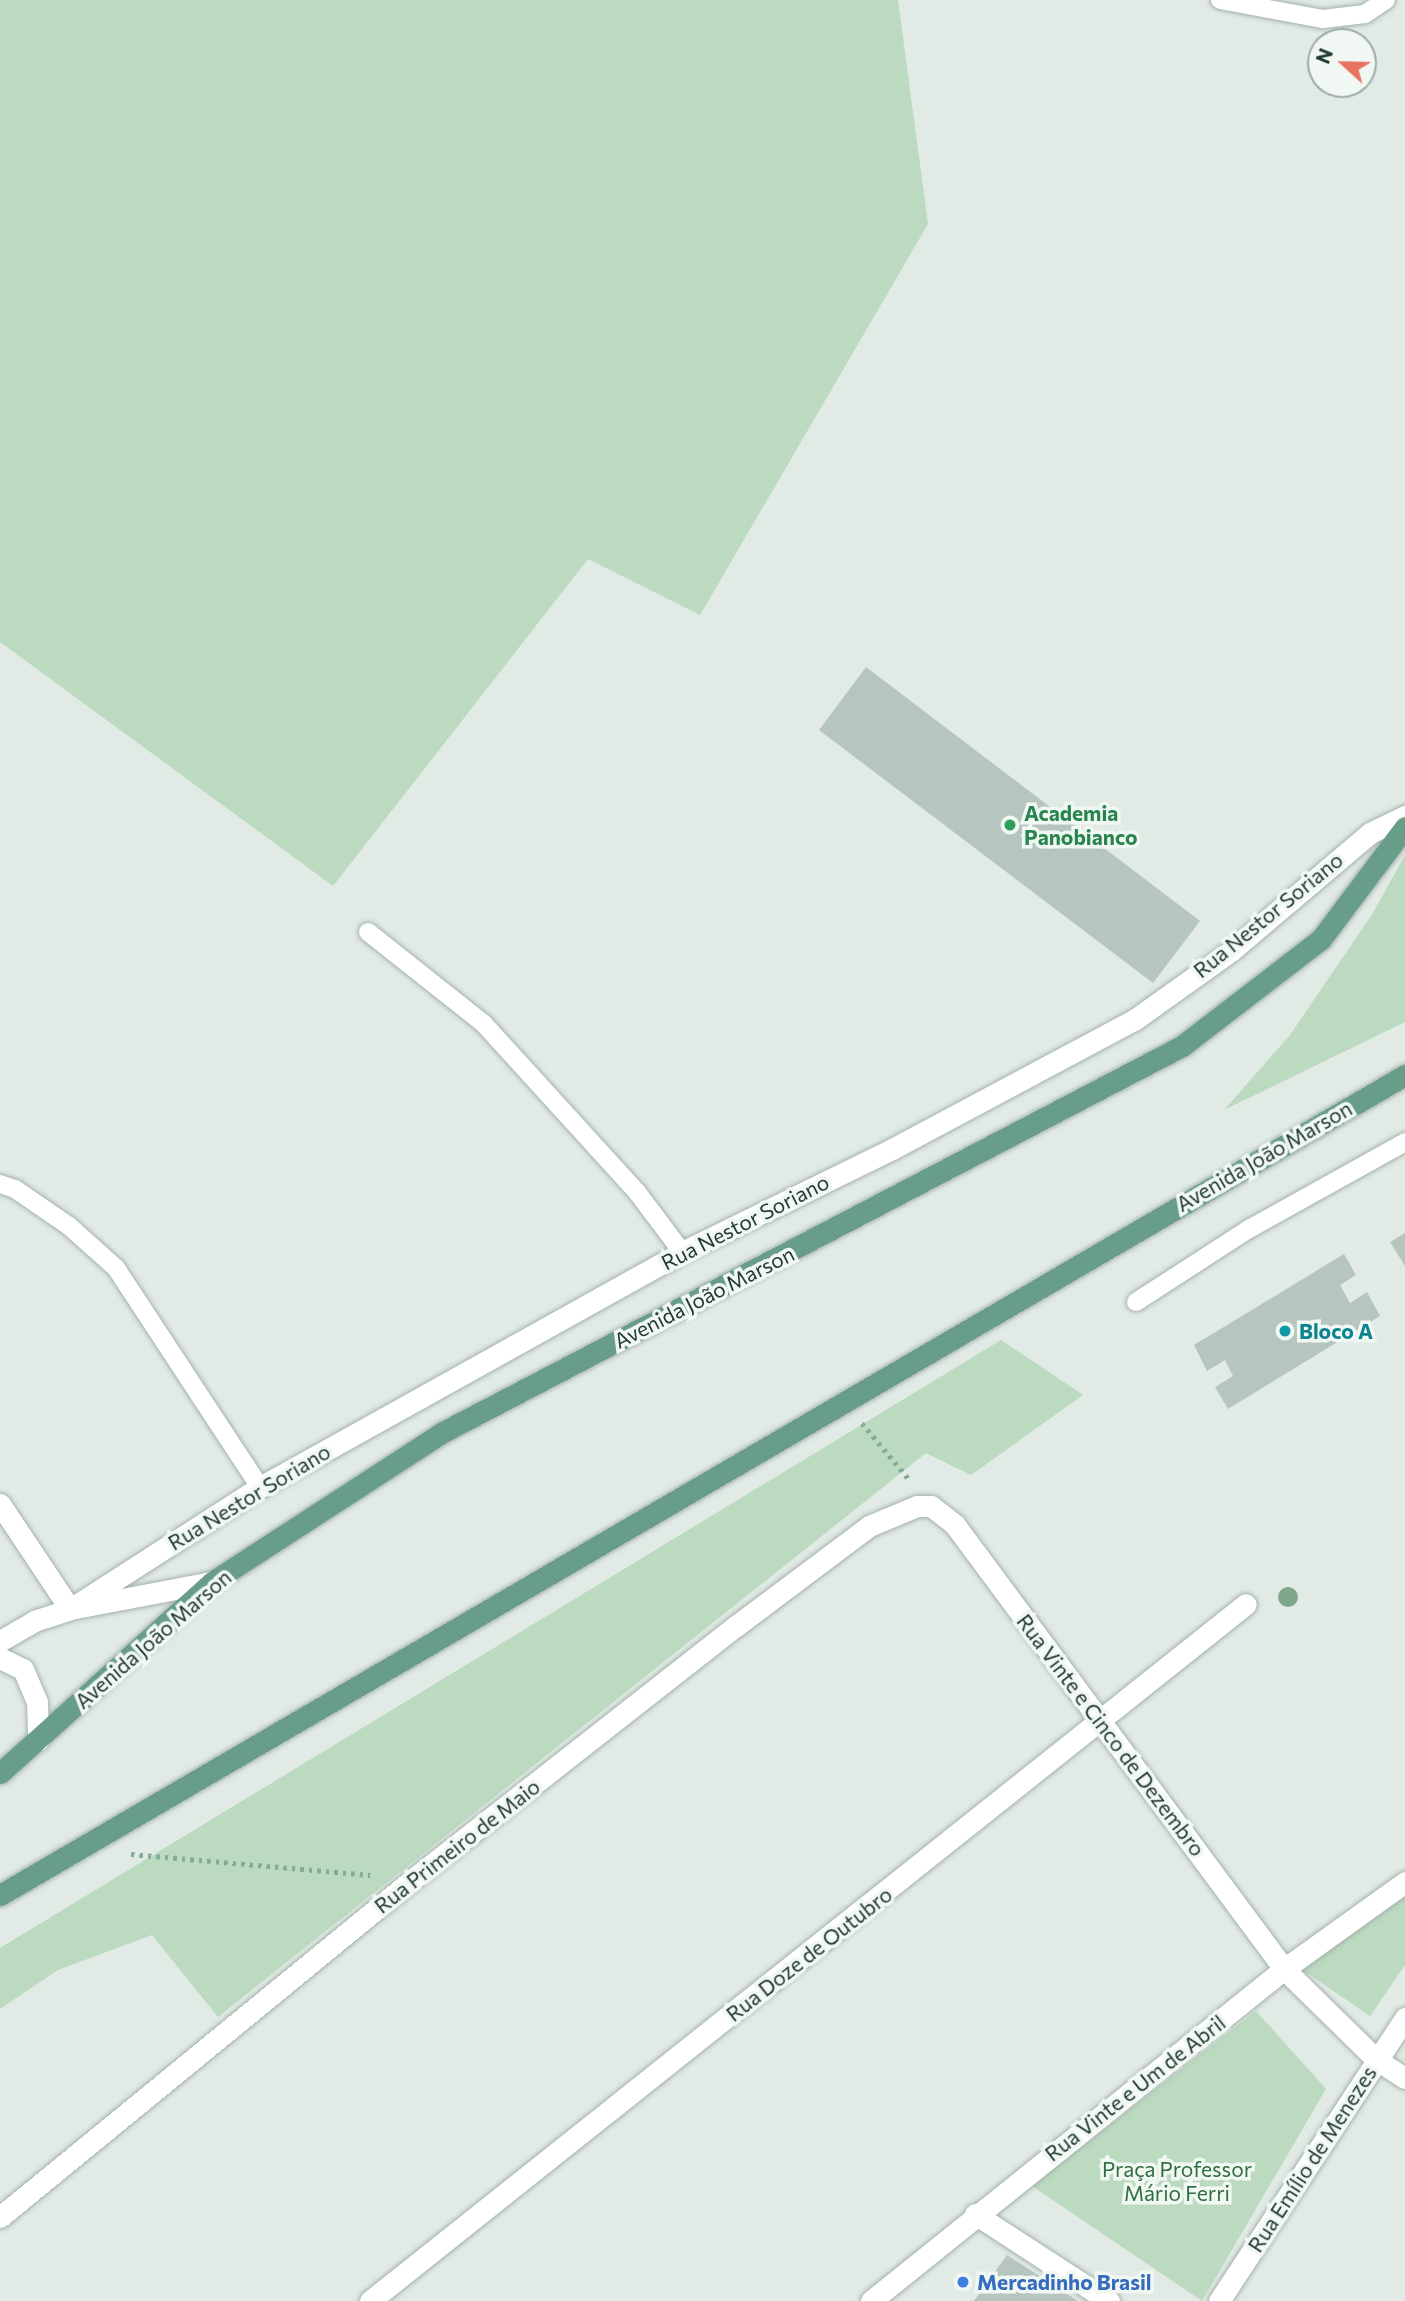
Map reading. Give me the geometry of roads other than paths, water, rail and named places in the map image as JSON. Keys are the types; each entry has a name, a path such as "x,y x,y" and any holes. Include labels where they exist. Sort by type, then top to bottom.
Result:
{"main road":[{"name":"Avenida João Marson","path":"0,1773 212,1582 443,1432 1182,1046 1321,939 1405,827"},
{"name":"Avenida João Marson","path":"0,1895 1405,1076"}],"street":[{"name":"Rua Nestor Soriano","path":"70,1609 260,1487 682,1252 892,1149 1135,1020 1231,950 1370,833 1405,816"},
{"path":"0,1504 70,1609"},
{"name":"Rua Vinte e Cinco de Dezembro","path":"932,1506 956,1525 1284,1969 1377,2060 1405,2078"},
{"name":"Rua Primeiro de Maio","path":"0,2217 413,1879 869,1526 907,1509 932,1506"},
{"path":"0,1641 34,1621 70,1609 212,1582"},
{"name":"Rua Doze de Outubro","path":"370,2301 1102,1722 1246,1604"},
{"path":"0,1658 23,1669 37,1702 38,1740"},
{"name":"Rua Vinte e Um de Abril","path":"871,2301 975,2214 1284,1969 1405,1882"},
{"name":"Rua Emílio de Menezes","path":"1219,2301 1405,2018"},
{"path":"975,2214 1109,2301"}],"lane":[{"path":"1220,0 1322,19 1365,14 1386,0"},
{"path":"368,932 484,1024 637,1192 682,1252"},
{"path":"1136,1302 1248,1229 1405,1142"},
{"path":"0,1184 15,1189 69,1226 116,1268 260,1487"}],"place":[{"name":"Academia Panobianco","path":"1010,825"},
{"name":"Bloco A","path":"1285,1331"},
{"name":"Mercadinho Brasil","path":"963,2282"}],"park label":[{"name":"Praça Professor Mário Ferri","path":"1177,2181"}]}
